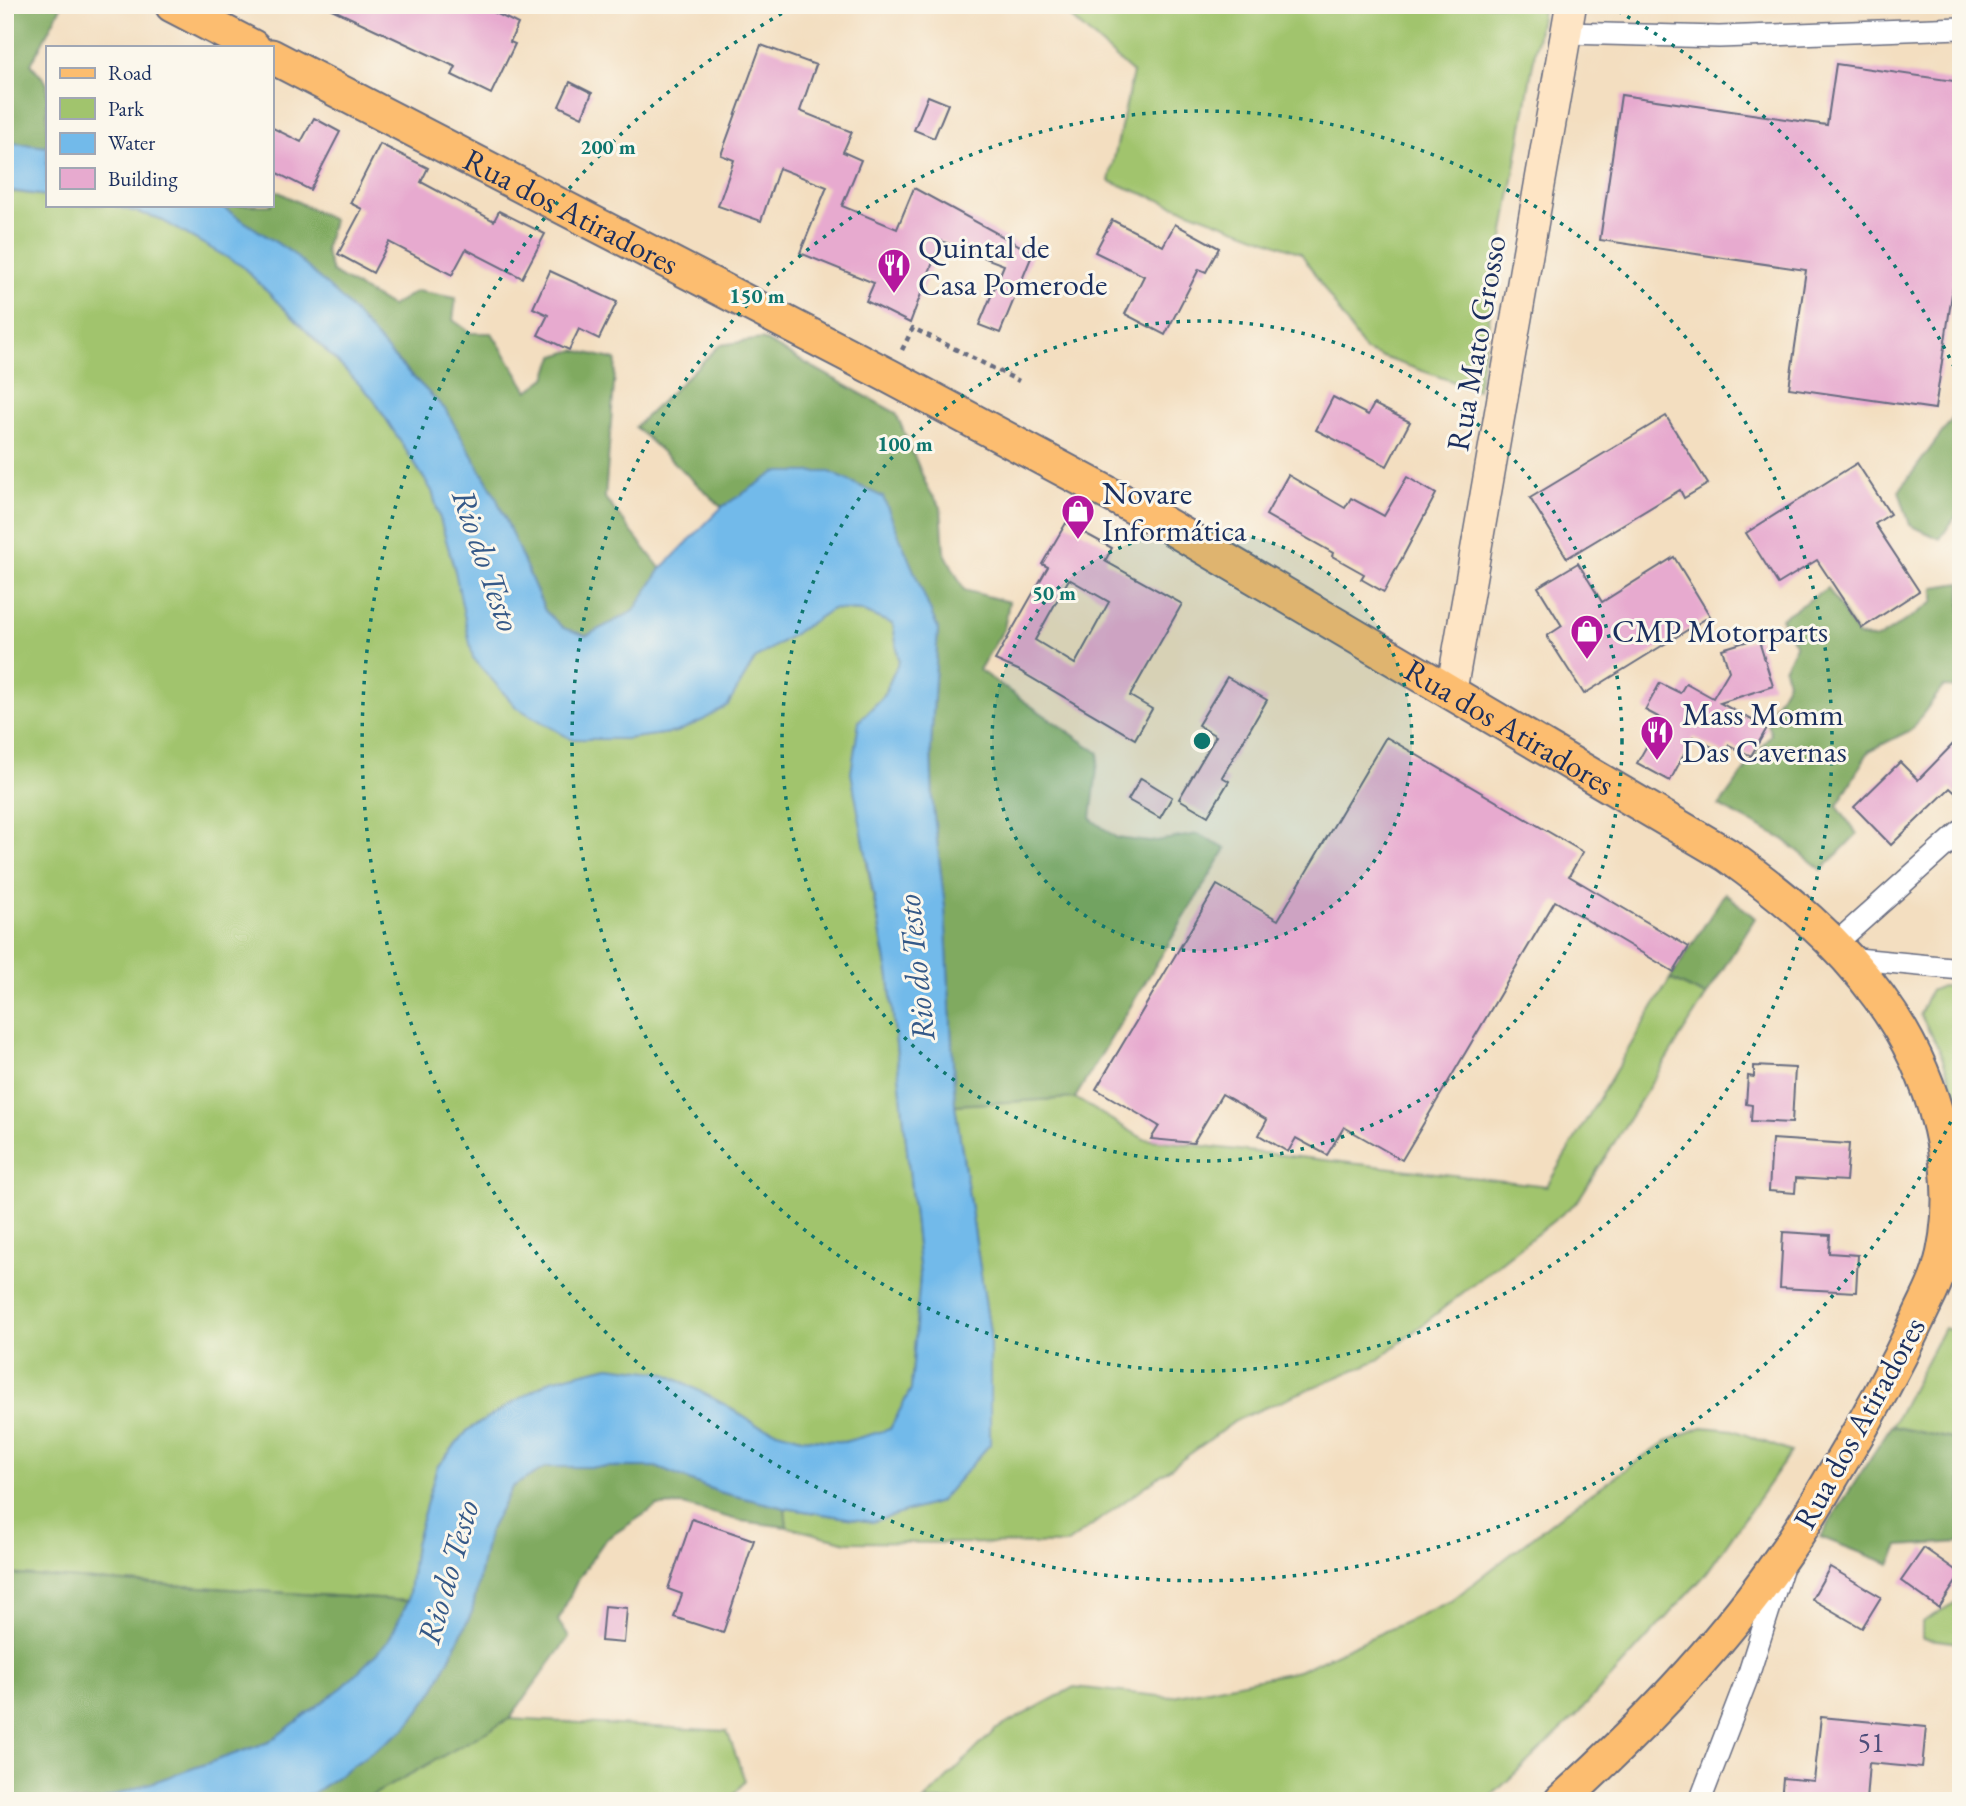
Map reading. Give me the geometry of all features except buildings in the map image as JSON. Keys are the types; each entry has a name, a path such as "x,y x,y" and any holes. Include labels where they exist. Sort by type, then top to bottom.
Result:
{"main road":[{"path":"172,5 251,46"},
{"name":"Rua dos Atiradores","path":"273,58 889,376 1158,520 1727,855 1769,885 1841,951 1880,998 1909,1045 1932,1100 1945,1144 1951,1187 1947,1240 1939,1273 1905,1347 1864,1424 1787,1551 1745,1608 1643,1725 1561,1801"}],"street":[{"path":"1569,19 1719,37 1961,28"},
{"name":"Rua Mato Grosso","path":"1451,693 1569,19"},
{"path":"1841,951 1961,831"},
{"path":"1841,951 1961,969"},
{"path":"1700,1801 1764,1629 1787,1551"}],"path":[{"path":"889,376 914,327 1019,381"}],"green space":[{"path":"5,5 62,5 31,64 46,82 46,147 5,142"},
{"path":"1057,5 1543,5 1477,390 1365,351 1301,253 1109,181 1133,73"},
{"path":"273,189 333,220 325,250 332,272 391,306 417,291 456,298 453,320 471,333 492,333 528,391 546,378 554,356 575,350 616,360 605,498 661,569 634,611 586,636 563,628 545,611 495,495 445,409 292,253 221,206 273,206"},
{"path":"14,192 46,196 46,206 115,206 158,218 242,266 372,397 432,491 455,571 571,739 626,739 677,732 728,704 755,659 832,609 861,611 893,624 899,661 883,697 859,721 867,865 889,978 920,1275 911,1389 890,1430 844,1442 802,1439 756,1425 726,1405 551,1380 468,1430 437,1467 415,1544 408,1601 5,1574 5,195"},
{"path":"762,339 896,413 928,489 941,507 944,551 964,590 1009,602 1004,629 979,670 1099,753 1091,819 1117,838 1150,842 1198,834 1226,849 1075,1098 955,1105 945,908 933,807 931,747 938,629 913,572 777,472 722,507 635,427 720,345"},
{"path":"1961,407 1961,509 1940,539 1910,525 1899,491"},
{"path":"1961,583 1961,688 1943,687 1911,730 1869,751 1837,806 1857,834 1822,870 1783,839 1719,806 1771,734 1766,720 1788,682 1784,668 1796,646 1781,618 1828,588 1858,636 1877,639 1934,602 1934,587"},
{"path":"1725,893 1755,918 1706,996 1670,979"},
{"path":"1670,979 1706,996 1577,1202 1378,1360 1238,1419 1066,1544 847,1542 787,1527 785,1508 872,1522 990,1444 990,1333 955,1105 1075,1098 1144,1139 1547,1186"},
{"path":"1942,986 1961,988 1961,1110 1939,1049 1920,1014 1930,991"},
{"path":"1944,1328 1961,1333 1961,1441 1892,1426"},
{"path":"1891,1426 1961,1441 1961,1542 1899,1546 1890,1564 1820,1537"},
{"path":"1702,1427 1733,1430 1791,1452 1705,1575 1575,1717 1486,1801 924,1801 995,1730 1074,1687 1168,1697 1298,1671 1451,1601 1570,1508 1667,1441"},
{"path":"546,1467 656,1467 719,1492 785,1508 787,1527 741,1521 683,1505 657,1506 605,1540 577,1581 558,1621 569,1637 509,1719 362,1801 279,1801 312,1794 406,1728 434,1690 472,1612 488,1533 512,1487"},
{"path":"5,1574 408,1601 388,1642 344,1686 269,1742 99,1801 5,1801"},
{"path":"1961,1599 1961,1643 1922,1638 1922,1622"},
{"path":"509,1719 727,1731 745,1781 729,1801 362,1801"}],"water":[{"path":"5,142 46,147 46,196 5,190"},
{"name":"Rio do Testo","path":"115,206 221,206 292,253 343,300 397,361 445,409 495,495 545,611 563,628 586,636 634,611 661,569 722,507 776,472 830,472 883,497 938,629 931,747 933,807 945,908 955,1105 990,1333 990,1444 939,1502 872,1522 785,1508 719,1492 656,1467 546,1467 512,1487 488,1533 472,1612 434,1690 406,1728 312,1794 279,1801 99,1801 269,1742 344,1686 388,1642 408,1601 415,1544 437,1467 468,1430 551,1380 609,1366 665,1373 726,1405 756,1425 802,1438 844,1442 890,1429 911,1389 920,1275 889,978 851,773 859,721 883,697 899,661 893,624 861,611 832,609 755,659 728,705 677,732 626,739 571,739 516,707 473,658 455,571 432,491 372,397 242,266 158,218"}],"place":[{"name":"Quintal de Casa Pomerode","path":"894,295"},
{"name":"Novare Informática","path":"1078,541"},
{"name":"CMP Motorparts","path":"1587,661"},
{"name":"Mass Momm Das Cavernas","path":"1657,762"}]}
